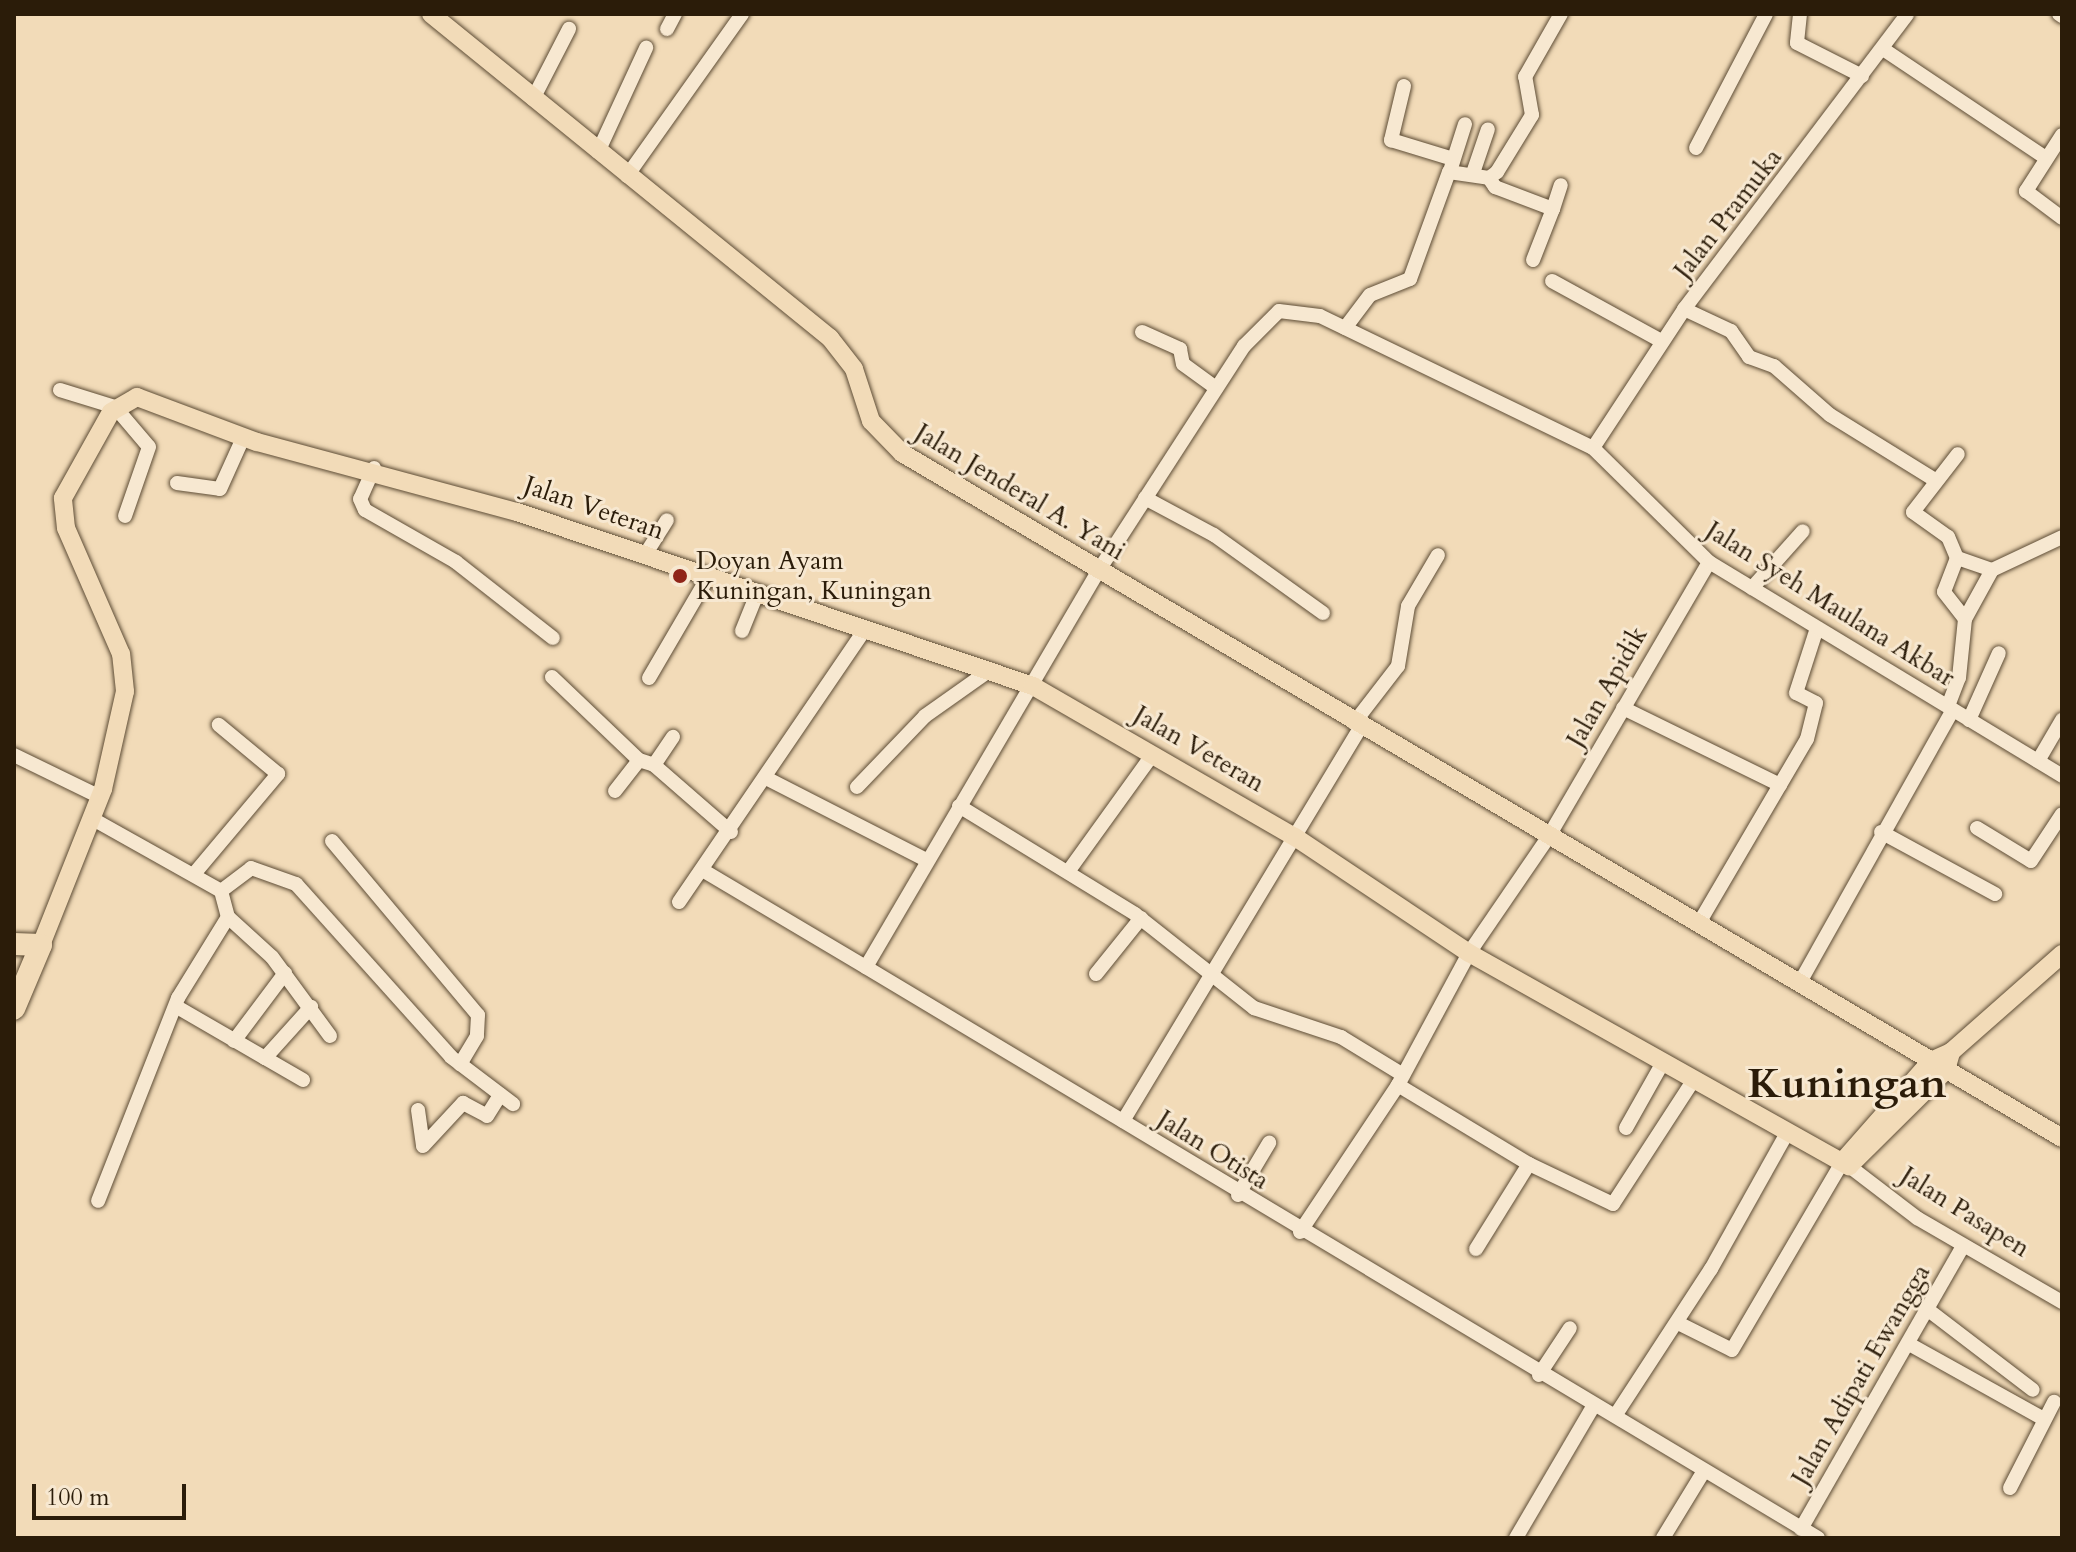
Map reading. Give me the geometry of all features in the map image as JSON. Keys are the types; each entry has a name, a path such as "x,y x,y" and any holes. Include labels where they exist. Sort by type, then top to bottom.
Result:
{"highway":[{"path":"14,944 41,945"},
{"path":"14,1009 21,964 41,945"}],"main road":[{"name":"Jalan Jenderal A. Yani","path":"431,14 843,352 882,437 1357,725 1799,984 1943,1061 2062,1138"},
{"name":"Jalan Veteran","path":"113,410 151,399 243,438 374,468 645,555 1033,686 1295,837 1469,953 1662,1064 1787,1133 1819,1146 1846,1164"},
{"path":"41,945 100,797 123,709 124,677 66,528 63,498 97,431 113,410"},
{"path":"1846,1164 1943,1061 2062,954"}],"street":[{"path":"667,29 675,14"},
{"path":"627,176 742,14"},
{"path":"1489,178 1532,115 1525,77 1561,14"},
{"path":"1696,148 1766,14"},
{"path":"1800,14 1797,43 1862,76"},
{"name":"Jalan Pramuka","path":"1593,448 1684,309 1907,14"},
{"path":"533,99 569,29"},
{"path":"598,152 646,48"},
{"path":"1883,49 2046,158"},
{"path":"1404,86 1390,138 1489,178 1495,187 1553,209"},
{"path":"1345,328 1370,295 1410,279 1465,124"},
{"path":"1473,173 1488,129"},
{"path":"2062,135 2026,191 2062,218"},
{"path":"1533,260 1561,185"},
{"path":"1552,281 1661,341"},
{"path":"1684,309 1731,331 1749,357 1774,366 1830,415 1935,480"},
{"name":"Jalan Syeh Maulana Akbar","path":"1033,686 1099,570 1216,388 1268,315 1287,310 1345,328 1593,448 1709,562 2062,776"},
{"path":"1142,332 1180,349 1183,364 1216,388"},
{"path":"60,390 113,410 149,447 125,516"},
{"path":"177,483 220,489 243,438"},
{"path":"1958,454 1913,512 1948,537 1957,558 1944,587 1965,619"},
{"path":"374,468 360,499 365,510 456,562 553,638"},
{"path":"1145,498 1214,535 1323,613"},
{"path":"645,555 667,520"},
{"path":"1752,588 1803,531"},
{"path":"1799,984 1950,708 1959,678 1965,619 1992,570 2061,537"},
{"path":"1123,1121 1295,837 1357,725 1398,666 1408,606 1438,555"},
{"path":"1957,558 1992,570"},
{"name":"Jalan Apidik","path":"1300,1232 1399,1079 1469,953 1549,836 1709,562"},
{"path":"649,678 708,577"},
{"path":"742,631 757,594"},
{"path":"1699,923 1780,785 1815,716 1816,703 1796,693 1817,628"},
{"path":"679,902 731,832 865,629"},
{"path":"1969,720 1999,653"},
{"path":"857,787 925,716 990,670"},
{"path":"552,677 639,760 654,765 731,832"},
{"path":"866,967 926,860 1033,686"},
{"path":"1623,708 1780,785"},
{"path":"2038,761 2062,720"},
{"path":"194,874 278,774 219,725"},
{"path":"654,765 673,737"},
{"path":"1070,869 1153,754"},
{"path":"14,755 100,797"},
{"path":"615,791 639,760"},
{"path":"766,778 926,860"},
{"path":"959,806 1070,869 1141,918 1209,980 1270,1016 1341,1037 1529,1164 1602,1201 1620,1202 1693,1081"},
{"path":"1977,828 2031,861 2062,814"},
{"path":"91,818 221,891 228,917 285,973 330,1036"},
{"path":"1881,832 1995,894"},
{"path":"332,841 478,1015 477,1036 460,1064"},
{"path":"221,891 251,868 296,884 460,1064 513,1104"},
{"name":"Jalan Otista","path":"704,871 1123,1121 1238,1195 1593,1407 1615,1416 1702,1474 1818,1538"},
{"path":"98,1201 177,1007 228,917"},
{"path":"1096,974 1141,918"},
{"path":"234,1041 285,973"},
{"path":"177,1007 303,1080"},
{"path":"265,1058 311,1007"},
{"path":"1626,1128 1662,1064"},
{"path":"418,1110 423,1146 463,1103 487,1116 500,1095"},
{"path":"1615,1416 1678,1323 1787,1133"},
{"path":"1238,1195 1269,1143"},
{"path":"1476,1249 1529,1164"},
{"path":"1678,1323 1732,1350 1846,1164"},
{"name":"Jalan Pasapen","path":"1846,1164 1963,1246 2062,1302"},
{"name":"Jalan Adipati Ewangga","path":"1801,1529 1963,1246"},
{"path":"1927,1309 2033,1390"},
{"path":"1539,1375 1570,1328"},
{"path":"1909,1344 2044,1419"},
{"path":"2010,1488 2044,1419 2059,1400"},
{"path":"1516,1538 1593,1407"},
{"path":"1663,1538 1702,1474"}],"place":[{"name":"Doyan Ayam Kuningan, Kuningan","path":"680,576"}],"district":[{"name":"Kuningan","path":"1847,1084"}]}
